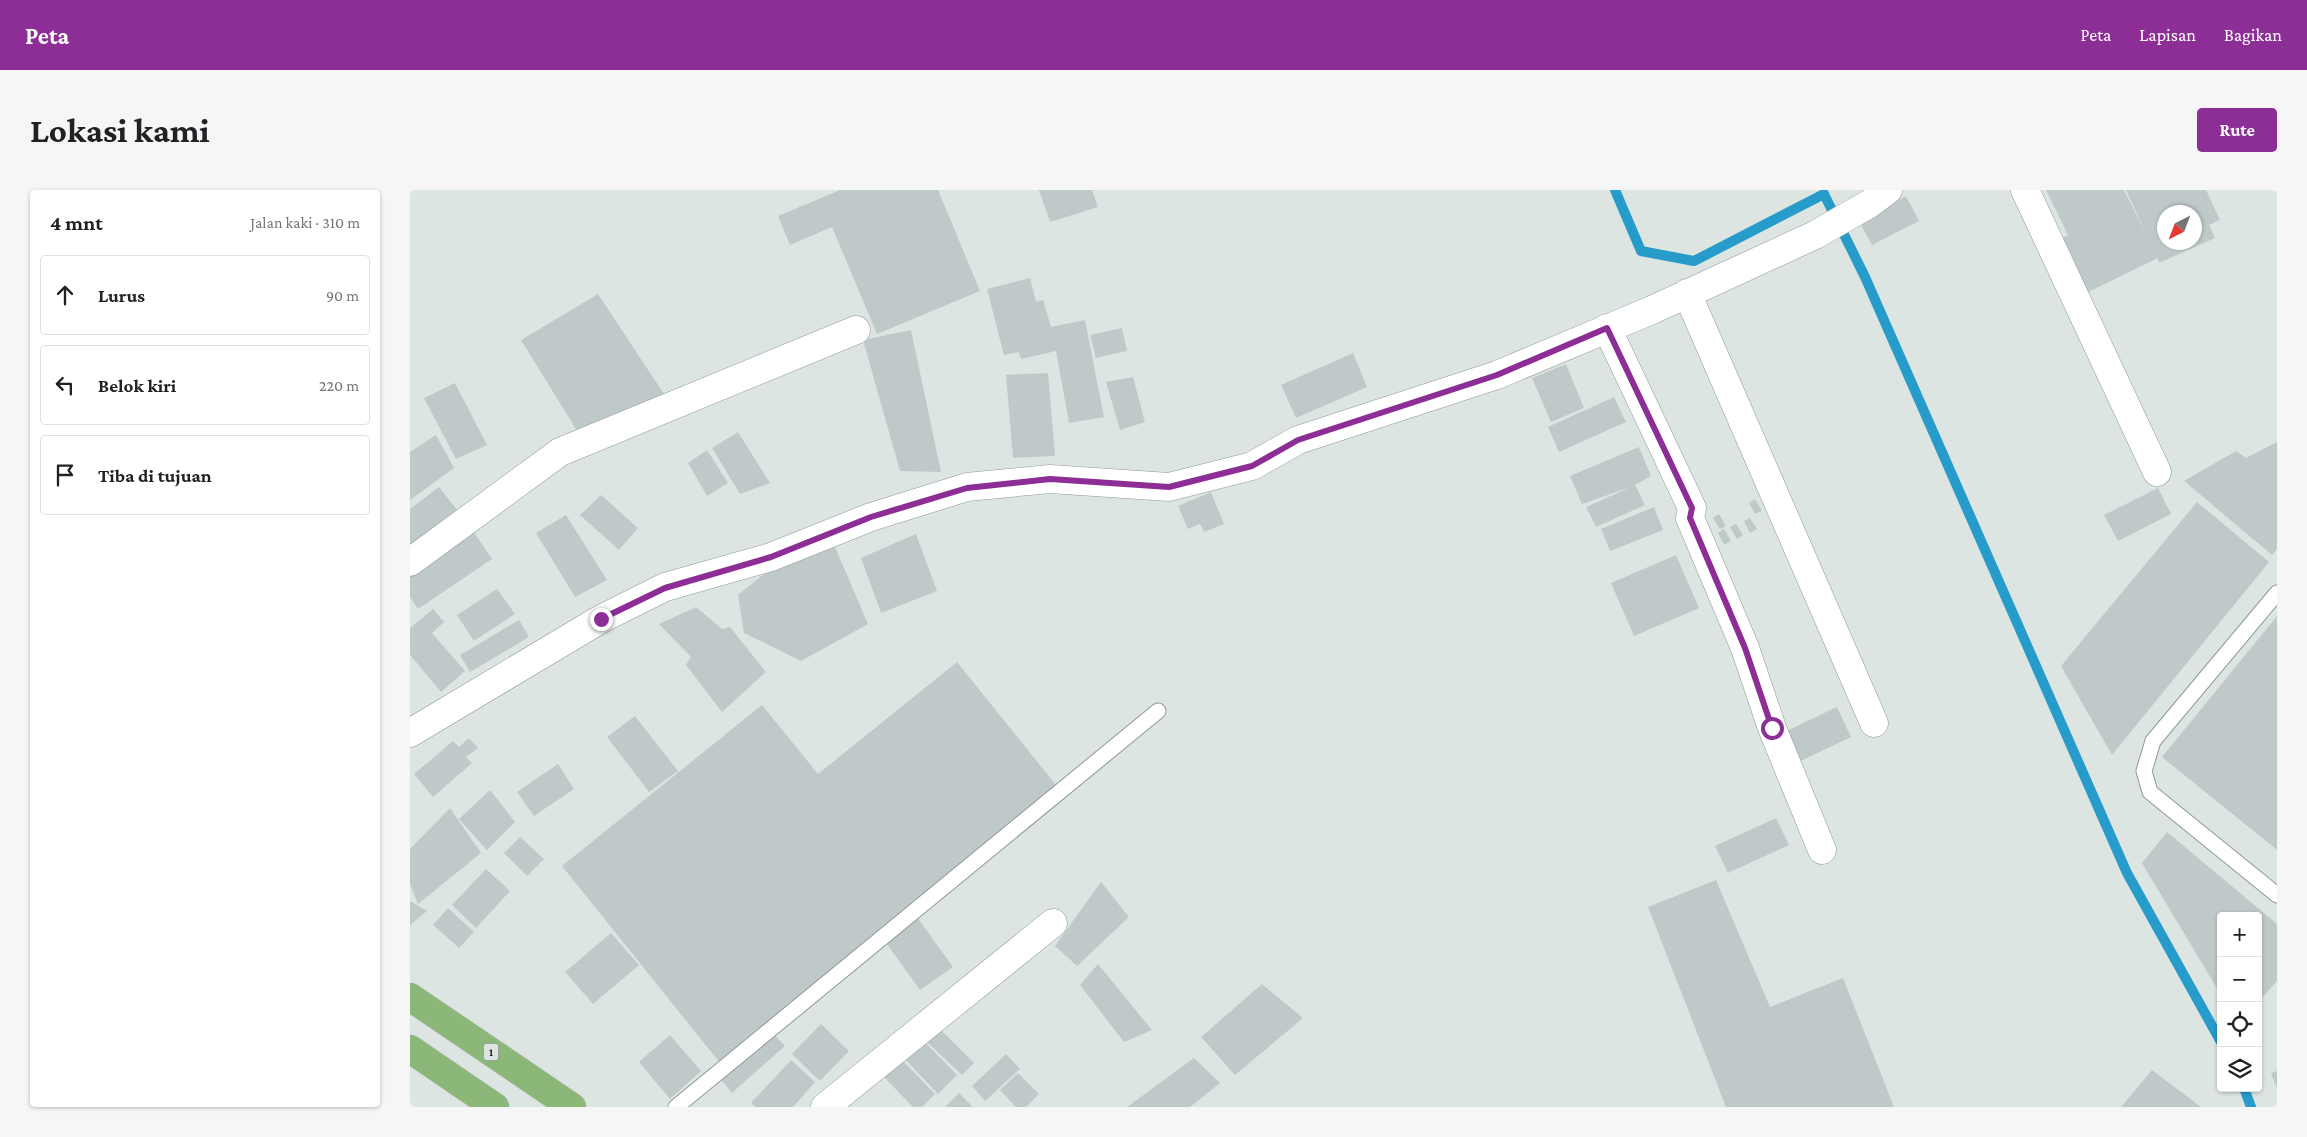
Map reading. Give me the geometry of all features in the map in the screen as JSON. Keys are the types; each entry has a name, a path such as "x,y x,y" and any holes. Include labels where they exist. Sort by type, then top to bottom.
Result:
{"highway":[{"name":"1","path":"410,997 572,1107"},
{"path":"450,1024 418,1054 495,1107"}],"street":[{"path":"2025,190 2157,472"},
{"path":"410,733 601,619 665,588 771,557 871,517 967,488 1050,479 1169,487 1196,482 1252,466 1298,440 1497,375 1607,328 1815,235 1879,197"},
{"path":"1688,293 1874,723"},
{"path":"1607,328 1692,508 1690,518 1745,648 1772,728 1822,850"},
{"path":"410,562 560,452 856,330"},
{"path":"825,1107 1053,923"}],"lane":[{"path":"2277,593 2153,741 2144,771 2150,792 2277,895"},
{"path":"676,1107 1158,711"}],"building":[{"path":"840,190 938,190 980,291 877,334 832,227 790,245 778,216"},
{"path":"1039,190 1092,190 1098,207 1050,222"},
{"path":"2046,190 2124,190 2147,236 2126,190 2206,190 2220,220 2209,225 2215,238 2202,244 2202,205 2157,205 2157,250 2188,250 2159,263 2158,258 2080,296 2054,242 2068,235"},
{"path":"1906,196 1919,221 1872,245 1859,221"},
{"path":"1030,278 1036,302 1043,300 1051,327 1085,320 1104,417 1069,423 1056,351 1021,359 1019,352 1004,355 987,289"},
{"path":"598,294 666,397 582,439 521,340"},
{"path":"1122,328 1127,351 1096,358 1090,335"},
{"path":"911,330 941,472 900,471 863,340"},
{"path":"1353,353 1367,387 1296,418 1281,385"},
{"path":"1566,364 1584,408 1551,422 1532,378"},
{"path":"1048,373 1055,456 1013,458 1006,375"},
{"path":"1133,377 1145,422 1120,430 1106,382"},
{"path":"455,383 487,445 456,459 424,398"},
{"path":"1614,397 1626,422 1559,452 1548,427"},
{"path":"738,432 770,483 740,494 712,448"},
{"path":"436,435 454,468 410,500 410,452"},
{"path":"2277,442 2277,549 2272,555 2184,481 2236,451 2246,458"},
{"path":"1639,447 1651,476 1635,485 1645,505 1596,527 1586,507 1631,487 1582,504 1570,476"},
{"path":"707,450 728,483 707,496 688,463"},
{"path":"439,487 458,511 410,548 410,509"},
{"path":"2158,488 2171,514 2118,541 2104,515"},
{"path":"1211,492 1224,524 1204,532 1200,524 1188,529 1178,506"},
{"path":"601,495 638,528 619,550 580,515"},
{"path":"1755,499 1762,511 1755,514 1749,503"},
{"path":"2197,502 2269,562 2112,755 2061,666"},
{"path":"1654,507 1663,530 1610,551 1601,529"},
{"path":"1719,514 1726,526 1720,529 1713,518"},
{"path":"566,515 607,580 575,597 536,533"},
{"path":"1750,518 1757,529 1750,533 1744,521"},
{"path":"1736,524 1743,535 1737,539 1730,527"},
{"path":"471,528 492,559 418,609 410,597 410,569"},
{"path":"1724,529 1731,541 1724,545 1718,533"},
{"path":"916,534 937,591 881,613 861,558"},
{"path":"835,547 868,624 801,661 744,633 738,595 779,562"},
{"path":"1676,555 1699,608 1634,636 1611,583"},
{"path":"497,589 515,614 474,641 457,615"},
{"path":"696,607 722,629 730,627 766,672 722,712 686,665 691,657 659,624"},
{"path":"433,609 444,622 432,633 465,671 441,692 410,655 410,628"},
{"path":"2277,616 2277,850 2162,757"},
{"path":"519,620 529,637 470,672 460,655"},
{"path":"957,662 1060,790 720,1063 562,866 762,705 818,774"},
{"path":"1837,707 1851,737 1792,765 1778,735"},
{"path":"635,716 678,771 649,792 607,737"},
{"path":"469,738 478,748 466,757 472,763 433,797 414,774 453,741 459,747"},
{"path":"558,764 574,789 534,816 517,792"},
{"path":"490,790 515,822 487,850 459,819"},
{"path":"450,808 481,853 418,904 410,884 410,849"},
{"path":"1776,818 1789,845 1728,873 1715,846"},
{"path":"2167,832 2277,924 2277,981 2262,998 2262,912 2217,912 2217,988 2142,863"},
{"path":"520,837 544,859 527,876 504,853"},
{"path":"486,869 510,891 476,928 452,905"},
{"path":"1716,880 1770,1007 1843,978 1894,1107 1726,1107 1648,907"},
{"path":"1101,882 1129,917 1077,966 1055,946"},
{"path":"410,901 427,911 410,925"},
{"path":"448,908 474,932 459,948 433,925"},
{"path":"917,917 953,967 920,990 884,940"},
{"path":"611,933 639,965 593,1004 565,972"},
{"path":"1098,964 1152,1030 1124,1042 1080,985"},
{"path":"1262,984 1303,1018 1235,1075 1201,1037"},
{"path":"821,1024 849,1051 820,1081 792,1054"},
{"path":"939,1028 974,1063 962,1075 926,1041"},
{"path":"771,1031 785,1046 732,1093 719,1077"},
{"path":"670,1035 701,1071 670,1099 639,1062"},
{"path":"920,1037 957,1075 938,1094 901,1055"},
{"path":"1006,1054 1020,1069 985,1101 972,1086"},
{"path":"900,1058 935,1094 922,1107 913,1107 882,1075"},
{"path":"1194,1058 1220,1083 1190,1107 1127,1107"},
{"path":"791,1060 815,1082 793,1107 755,1107 751,1103"},
{"path":"2152,1070 2201,1107 2121,1107"},
{"path":"2277,1071 2277,1089 2271,1073"},
{"path":"1018,1073 1039,1094 1026,1107 1016,1107 1000,1090"},
{"path":"959,1093 973,1107 945,1107"}],"waterway":[{"path":"1615,190 1641,251 1694,261 1824,194 1865,277 2127,873 2217,1035"},
{"path":"2245,1092 2251,1107"}],"route":[{"path":"601,619 665,588 771,557 871,517 967,488 1050,479 1169,487 1196,482 1218,474 1252,466 1298,440 1497,375 1607,328 1692,508 1690,518 1745,648 1772,728"}]}
